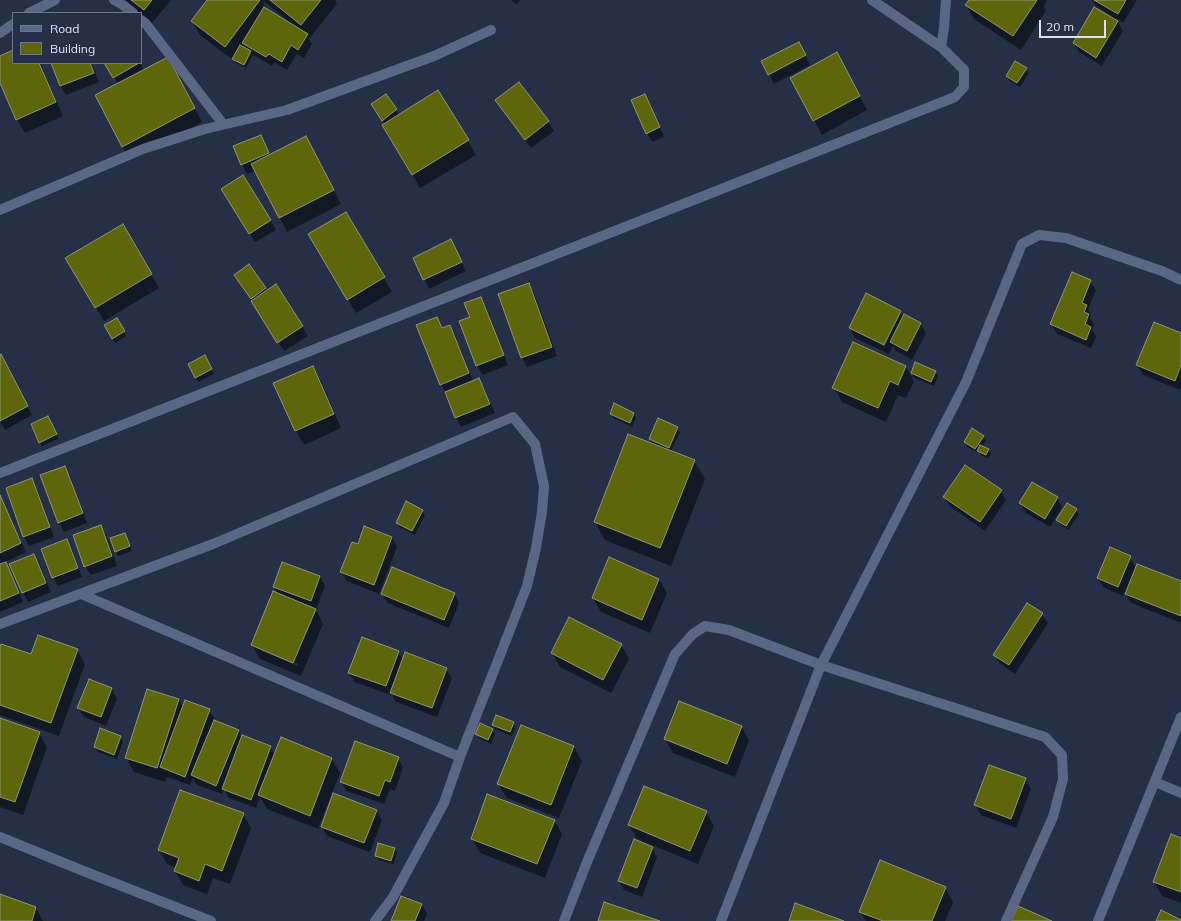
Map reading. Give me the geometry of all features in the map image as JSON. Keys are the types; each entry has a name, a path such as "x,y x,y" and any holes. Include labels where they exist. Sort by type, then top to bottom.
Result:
{"street":[{"path":"31,12 55,0"},
{"path":"114,0 132,12"},
{"path":"0,474 955,97 964,86 964,70 941,46 872,0"},
{"path":"941,46 946,0"},
{"path":"142,21 223,124"},
{"path":"0,33 12,25"},
{"path":"0,210 143,149 205,128 287,110 434,56 491,30"},
{"path":"721,921 821,665 966,382 1022,244 1039,235 1066,238 1162,271 1181,280"},
{"path":"0,624 213,544 513,417 535,444 544,486 542,512 536,548 527,586 460,757 444,803 393,897 375,921"},
{"path":"81,594 460,757"},
{"path":"564,921 587,862 675,654 693,634 705,626 729,630 821,665 1045,737 1062,755 1063,779 1053,817 1006,921"},
{"path":"1098,921 1181,717"},
{"path":"1155,782 1181,793"},
{"path":"0,837 211,921"}],"building":[{"path":"131,0 152,0 144,10"},
{"path":"207,0 260,0 225,47 191,21"},
{"path":"270,0 321,0 301,25"},
{"path":"969,0 1037,0 1013,36 965,5"},
{"path":"1094,0 1126,0 1118,14"},
{"path":"264,7 308,34 298,50 291,45 282,62 269,54 266,57 242,43"},
{"path":"1094,7 1118,21 1096,58 1073,43"},
{"path":"799,42 806,55 768,75 761,61"},
{"path":"240,45 251,51 244,65 232,59"},
{"path":"12,50 12,64 39,64 56,102 16,120 0,83 0,56"},
{"path":"837,52 860,96 813,121 790,78"},
{"path":"168,57 195,108 122,147 95,95"},
{"path":"1015,61 1027,68 1017,83 1006,76"},
{"path":"51,64 90,64 94,73 60,86"},
{"path":"105,64 137,64 113,78"},
{"path":"519,82 549,121 525,140 495,100"},
{"path":"438,90 469,140 412,175 382,125"},
{"path":"386,94 397,109 382,121 371,104"},
{"path":"645,94 660,127 646,134 631,100"},
{"path":"261,135 269,153 241,165 233,146"},
{"path":"306,136 334,190 279,218 251,164"},
{"path":"243,175 271,220 249,234 221,189"},
{"path":"346,212 385,277 347,300 308,234"},
{"path":"123,224 152,274 95,308 65,258"},
{"path":"451,239 462,262 423,280 413,258"},
{"path":"249,264 266,288 251,299 234,275"},
{"path":"1072,272 1091,280 1082,303 1087,305 1084,312 1089,314 1085,324 1091,327 1086,340 1050,324"},
{"path":"529,283 552,347 521,358 498,294"},
{"path":"276,284 303,326 277,343 251,301"},
{"path":"866,293 901,311 884,345 849,328"},
{"path":"481,297 504,355 476,366 459,321 470,317 464,303"},
{"path":"904,314 921,323 907,351 890,342"},
{"path":"437,317 442,328 450,325 469,373 440,385 416,325"},
{"path":"117,318 125,331 112,339 104,325"},
{"path":"1154,322 1181,333 1181,365 1175,381 1136,365"},
{"path":"853,342 906,366 898,385 890,381 878,408 832,388"},
{"path":"1,354 28,406 0,421 0,355"},
{"path":"205,355 212,369 195,378 188,364"},
{"path":"915,362 936,371 931,382 911,373"},
{"path":"313,366 334,414 295,431 273,383"},
{"path":"479,378 490,404 455,418 445,392"},
{"path":"614,403 634,413 630,423 610,414"},
{"path":"48,416 57,434 39,443 31,424"},
{"path":"658,418 678,427 669,448 649,439"},
{"path":"972,428 984,436 975,449 964,442"},
{"path":"628,434 695,460 660,548 594,522"},
{"path":"980,445 989,449 986,455 977,451"},
{"path":"965,465 1002,490 980,522 943,497"},
{"path":"65,466 83,513 58,523 40,475"},
{"path":"32,478 50,527 23,537 6,488"},
{"path":"1032,482 1058,497 1045,519 1019,503"},
{"path":"0,495 21,543 0,553"},
{"path":"406,501 423,510 412,531 396,523"},
{"path":"1067,503 1077,509 1066,526 1056,520"},
{"path":"101,525 112,556 84,567 73,535"},
{"path":"364,526 392,537 374,585 340,572 352,542 358,544"},
{"path":"125,533 130,546 115,552 110,538"},
{"path":"67,539 78,568 52,578 41,549"},
{"path":"1110,547 1131,556 1118,587 1097,578"},
{"path":"34,554 46,583 22,593 9,564"},
{"path":"609,557 659,579 642,620 592,598"},
{"path":"6,562 19,593 0,601 0,564"},
{"path":"282,562 320,576 311,601 273,587"},
{"path":"1137,564 1181,581 1181,616 1125,594"},
{"path":"392,567 455,593 444,620 381,594"},
{"path":"273,591 316,609 293,663 251,645"},
{"path":"1027,603 1043,613 1009,665 993,655"},
{"path":"569,617 622,644 603,680 551,653"},
{"path":"38,635 78,649 51,723 0,705 1,644 31,654"},
{"path":"362,637 399,651 386,686 348,673"},
{"path":"405,652 447,668 432,708 390,693"},
{"path":"89,679 112,688 101,717 77,708"},
{"path":"147,689 179,699 157,768 125,758"},
{"path":"185,700 210,709 185,777 160,767"},
{"path":"679,701 742,726 727,764 664,739"},
{"path":"496,715 514,722 510,732 492,725"},
{"path":"0,718 40,732 15,802 0,797"},
{"path":"214,720 239,730 216,786 191,775"},
{"path":"480,723 493,729 488,740 475,734"},
{"path":"521,725 574,746 551,805 497,784"},
{"path":"100,728 121,736 114,755 94,747"},
{"path":"242,735 271,746 251,800 222,789"},
{"path":"281,737 332,758 310,816 258,795"},
{"path":"355,741 399,757 390,782 385,780 379,796 340,782"},
{"path":"989,765 1026,778 1011,819 974,805"},
{"path":"644,786 707,811 690,851 628,825"},
{"path":"180,790 244,813 222,871 205,864 199,881 174,871 179,858 158,850"},
{"path":"333,793 377,810 364,843 321,827"},
{"path":"487,794 555,820 537,864 471,839"},
{"path":"1171,834 1181,838 1181,892 1153,882"},
{"path":"634,839 653,847 637,888 618,881"},
{"path":"378,843 395,848 391,861 375,856"},
{"path":"880,860 946,887 932,921 883,921 859,912"},
{"path":"0,894 36,907 32,921 0,921"},
{"path":"401,896 422,904 415,921 391,921"},
{"path":"604,902 660,921 598,921"},
{"path":"795,903 844,921 789,921"},
{"path":"1018,906 1052,921 1011,921"},
{"path":"1161,910 1181,920 1181,921 1156,921"}]}
